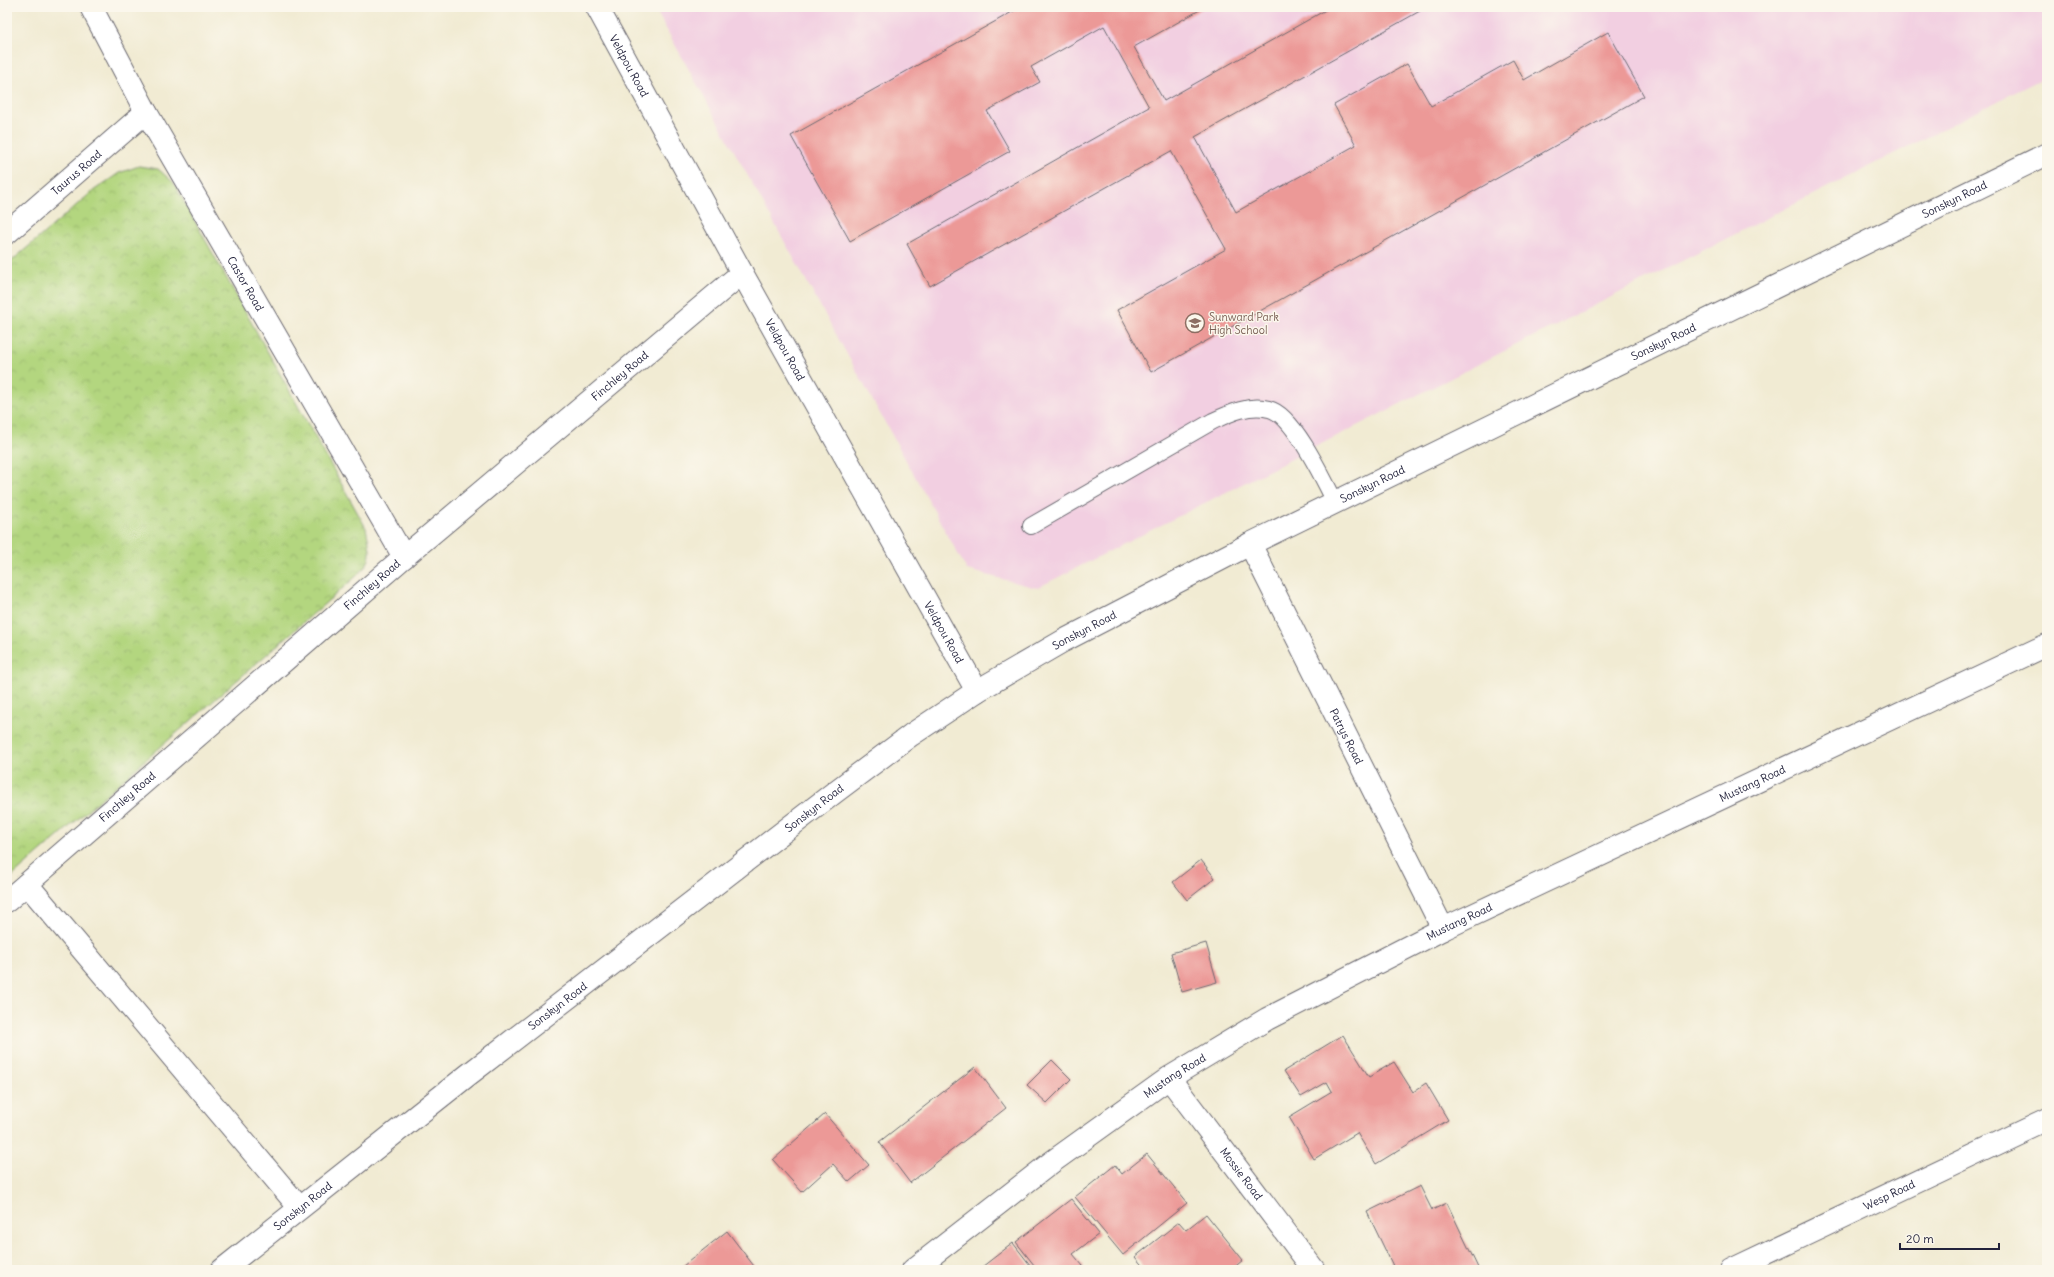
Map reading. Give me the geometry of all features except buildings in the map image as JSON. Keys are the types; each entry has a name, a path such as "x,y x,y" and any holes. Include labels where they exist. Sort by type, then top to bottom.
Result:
{"street":[{"name":"Castor Road","path":"91,7 146,112 404,557"},
{"name":"Veldpou Road","path":"597,7 742,273 977,691"},
{"name":"Taurus Road","path":"7,233 146,112"},
{"name":"Sonskyn Road","path":"222,1270 299,1207 835,792 910,736 977,691 1063,641 1250,544 2047,154"},
{"name":"Finchley Road","path":"7,901 404,557 742,273"},
{"name":"Patrys Road","path":"1250,544 1443,929"},
{"name":"Mustang Road","path":"913,1270 1052,1162 1169,1078 1267,1019 1443,929 2047,645"},
{"path":"27,884 299,1207"},
{"name":"Mossie Road","path":"1169,1078 1314,1270"},
{"name":"Wesp Road","path":"1731,1270 2047,1120"}],"lane":[{"path":"1031,526 1213,421 1236,410 1254,408 1270,409 1285,418 1308,452 1336,502"}],"shaded area":[{"name":"Sunward Park High School","path":"654,7 2047,7 2047,76 1037,588 967,570"}],"green space":[{"path":"139,166 158,169 173,182 366,528 370,557 364,568 352,580 7,881 7,265 93,191 119,173"}],"place":[{"name":"Sunward Park High School","path":"1195,323"}]}
